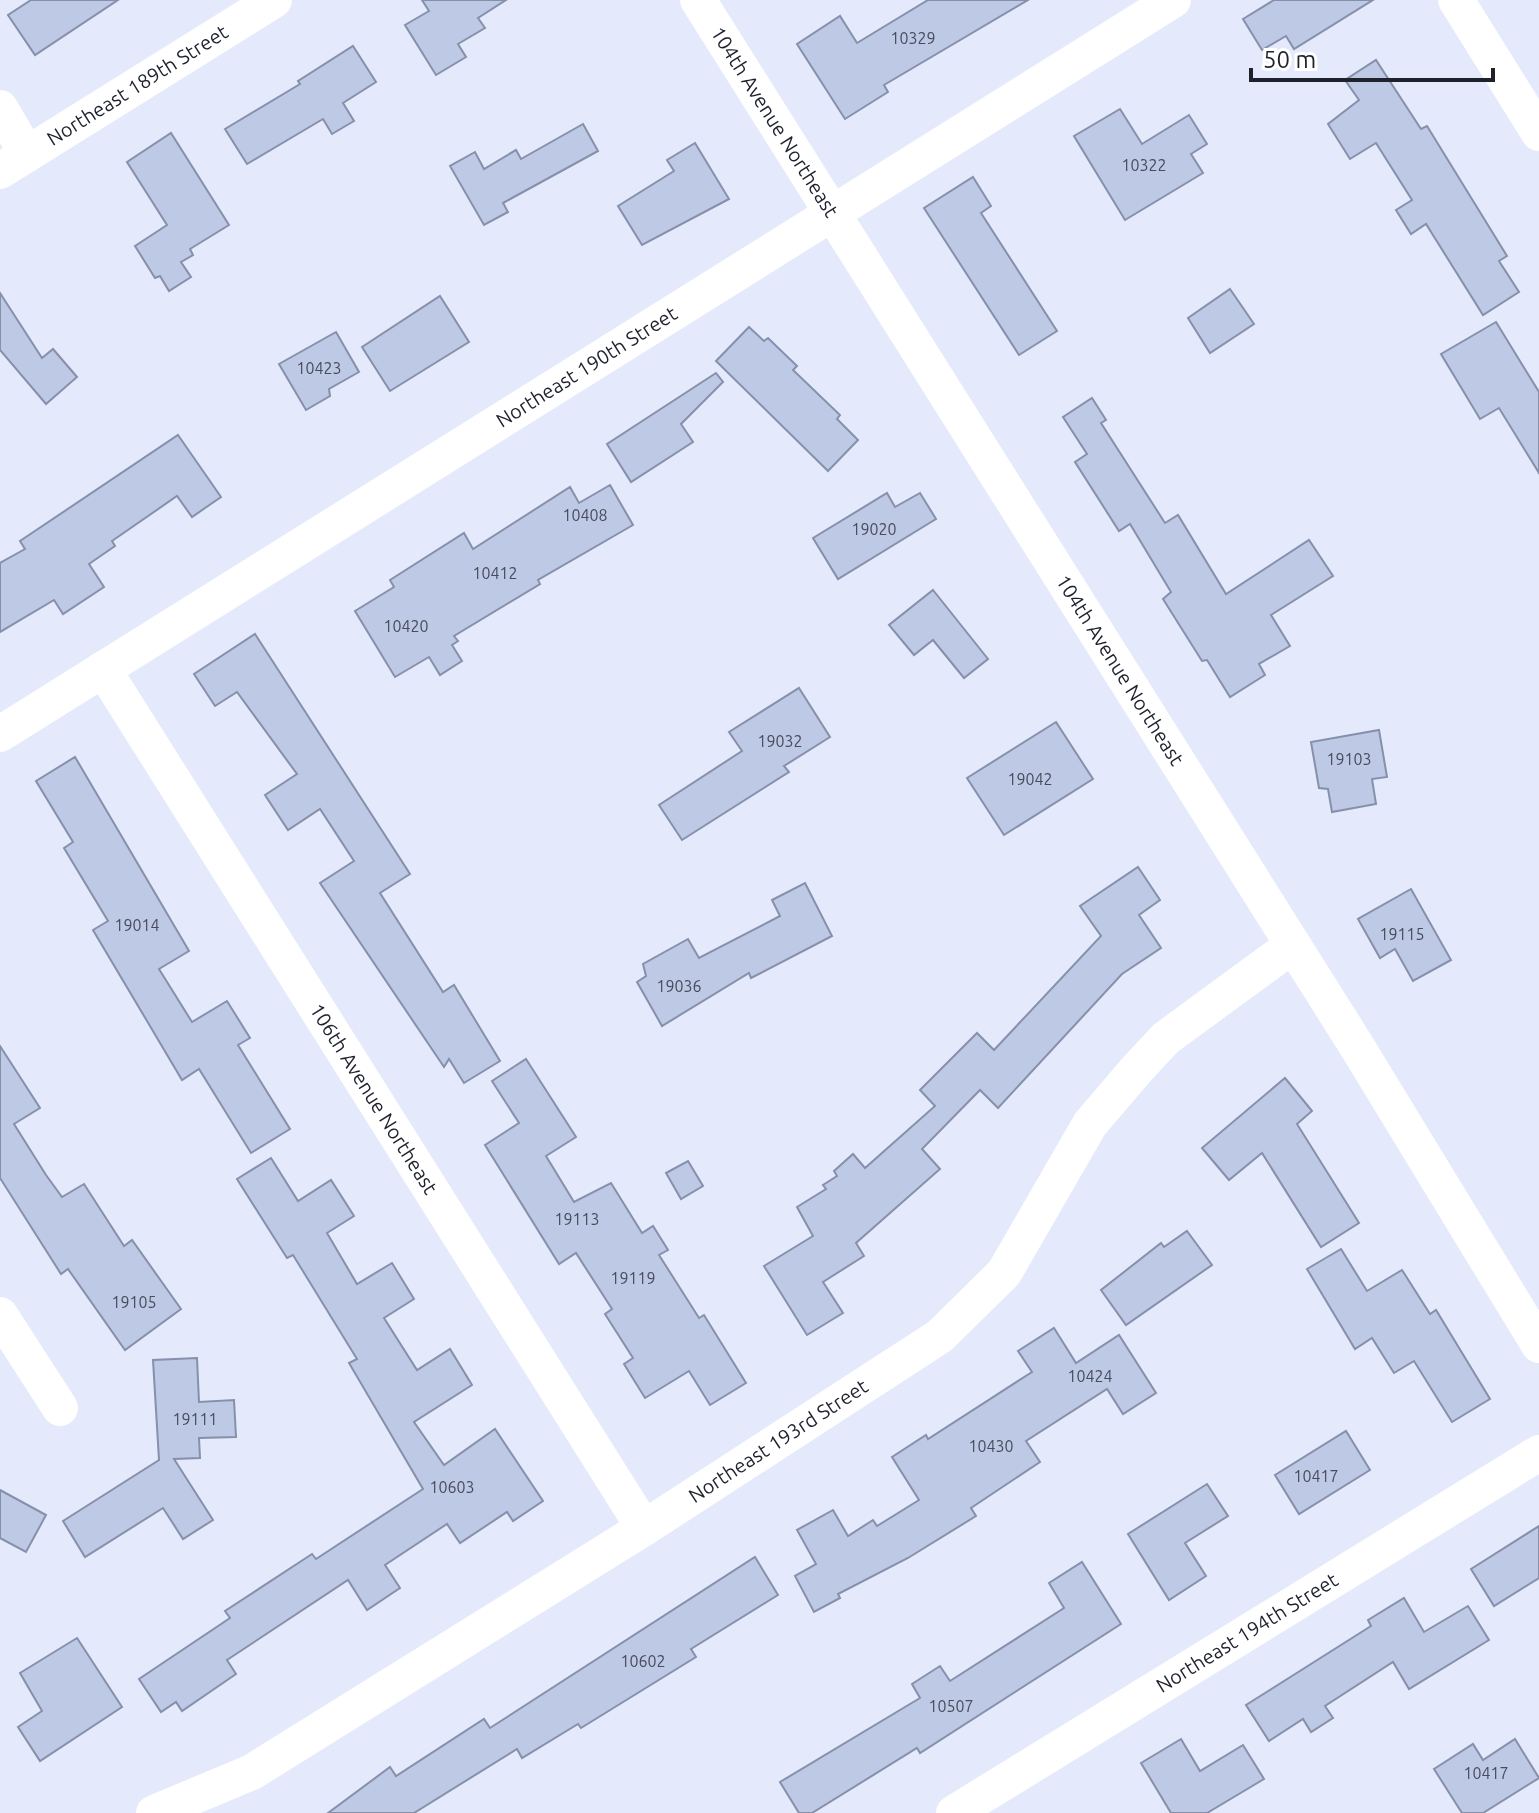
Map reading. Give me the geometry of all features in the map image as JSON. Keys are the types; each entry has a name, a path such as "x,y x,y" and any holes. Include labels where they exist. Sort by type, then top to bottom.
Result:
{"street":[{"name":"Northeast 189th Street","path":"14,162 274,0"},
{"name":"104th Avenue Northeast","path":"698,0 1293,945 1539,1345"},
{"name":"Northeast 190th Street","path":"0,734 1173,0"},
{"path":"1456,0 1539,133"},
{"path":"0,108 14,162"},
{"name":"106th Avenue Northeast","path":"103,669 644,1528"},
{"name":"Northeast 193rd Street","path":"154,1813 252,1772 644,1528 940,1336 1004,1273 1090,1124 1137,1069 1166,1038 1293,945"},
{"path":"0,1315 60,1408"},
{"name":"Northeast 194th Street","path":"954,1813 1539,1453"}],"building":[{"path":"31,0 118,0 35,55 8,15"},
{"path":"422,0 506,0 478,18 485,28 458,44 466,57 436,75 405,25 429,11"},
{"path":"928,0 1028,0 884,85 888,92 845,119 797,44 840,16 857,43"},
{"path":"1274,0 1373,0 1294,49 1286,36 1262,50 1243,19"},
{"path":"353,46 376,82 343,103 354,121 332,134 323,119 247,164 225,129 300,84 298,81"},
{"path":"1376,60 1421,129 1427,126 1507,256 1499,261 1519,292 1483,315 1426,224 1411,234 1396,210 1412,200 1376,143 1350,159 1328,124 1359,100 1345,80"},
{"path":"1120,109 1142,144 1189,115 1207,144 1191,154 1203,173 1125,220 1074,136"},
{"path":"583,124 598,151 503,203 508,212 484,225 450,166 475,152 484,169 516,150 521,159"},
{"path":"171,133 229,225 190,249 193,255 181,262 191,277 169,291 160,276 155,278 135,246 167,225 127,162"},
{"path":"695,143 729,199 642,245 618,206 674,171 667,160"},
{"path":"973,177 991,206 981,213 1057,331 1019,355 924,208"},
{"path":"1230,289 1254,324 1210,353 1188,318"},
{"path":"0,293 42,358 53,349 77,377 46,404 0,350"},
{"path":"440,296 469,342 390,391 362,347"},
{"path":"1496,322 1539,392 1539,473 1499,408 1480,419 1441,354"},
{"path":"749,327 764,341 768,338 797,366 793,370 840,415 837,419 858,440 828,471 716,361"},
{"path":"336,332 359,372 329,389 330,396 306,410 279,364"},
{"path":"716,373 723,382 681,424 693,442 631,482 607,444"},
{"path":"1092,398 1106,420 1101,423 1165,523 1178,515 1226,594 1309,540 1333,576 1271,615 1290,646 1259,664 1265,675 1230,697 1207,660 1202,661 1163,599 1171,592 1130,524 1119,531 1075,462 1087,454 1063,417"},
{"path":"178,435 221,497 192,517 177,496 112,541 115,546 89,564 104,587 63,614 54,600 0,632 0,563 25,549 20,541"},
{"path":"610,485 633,525 538,580 540,584 454,636 458,641 452,645 462,661 440,675 429,657 395,677 355,611 394,587 390,580 464,533 473,549 570,487 579,503"},
{"path":"887,493 895,507 920,493 936,519 838,579 813,538"},
{"path":"933,590 988,659 964,678 933,640 914,655 889,625"},
{"path":"255,634 410,874 380,893 443,992 454,985 500,1061 464,1083 449,1059 444,1067 320,883 354,861 320,809 288,830 265,795 297,774 237,692 215,706 194,674"},
{"path":"799,688 830,737 784,766 789,772 682,840 659,805 742,751 729,732"},
{"path":"1056,722 1093,779 1004,835 967,778"},
{"path":"1379,730 1387,777 1372,779 1376,804 1332,812 1328,789 1319,788 1311,742"},
{"path":"75,757 189,951 159,969 192,1022 227,1001 250,1038 238,1045 290,1129 251,1153 199,1069 182,1080 93,930 108,921 64,848 73,842 36,781"},
{"path":"1138,867 1160,900 1139,915 1161,948 1122,974 998,1108 980,1090 922,1149 940,1169 856,1243 864,1256 823,1282 843,1313 807,1335 764,1266 813,1236 797,1207 826,1189 823,1185 837,1176 834,1171 853,1154 865,1168 935,1106 920,1090 977,1033 994,1050 1101,936 1080,906"},
{"path":"805,883 832,936 751,978 749,973 662,1026 637,982 646,976 643,964 688,939 699,958 780,916 772,900"},
{"path":"1411,889 1451,960 1413,981 1395,949 1380,958 1358,919"},
{"path":"0,1046 40,1108 14,1124 46,1175 62,1197 84,1184 124,1246 132,1240 181,1309 125,1350 68,1269 61,1274 0,1178"},
{"path":"526,1059 576,1137 546,1156 574,1202 611,1183 642,1233 653,1226 668,1250 659,1255 699,1318 704,1315 746,1383 710,1405 689,1371 645,1398 624,1364 633,1358 605,1314 612,1309 576,1253 559,1264 485,1145 519,1123 492,1081"},
{"path":"1285,1078 1312,1111 1297,1124 1359,1223 1321,1247 1262,1153 1229,1180 1202,1148"},
{"path":"271,1158 298,1201 331,1180 354,1216 327,1233 357,1284 392,1263 414,1299 384,1318 417,1370 450,1349 472,1385 414,1422 444,1465 495,1429 543,1501 513,1521 507,1512 460,1543 447,1524 385,1565 400,1588 367,1610 348,1580 227,1660 236,1674 182,1711 176,1702 161,1712 139,1679 230,1618 225,1611 312,1554 316,1559 423,1489 349,1363 357,1359 293,1255 287,1258 237,1179"},
{"path":"688,1161 703,1186 681,1199 666,1173"},
{"path":"1187,1231 1212,1265 1126,1325 1101,1290 1161,1243 1164,1247"},
{"path":"1341,1249 1367,1291 1402,1270 1430,1314 1436,1310 1490,1399 1452,1422 1414,1361 1394,1373 1372,1338 1355,1349 1307,1269"},
{"path":"1054,1328 1076,1363 1119,1335 1156,1393 1123,1414 1107,1389 1026,1441 1040,1462 971,1508 976,1516 908,1558 838,1594 840,1598 814,1612 795,1576 816,1564 797,1530 833,1510 848,1536 873,1520 877,1526 919,1500 892,1457 926,1435 928,1439 1032,1372 1018,1351"},
{"path":"197,1358 199,1402 234,1400 236,1437 199,1438 200,1458 174,1459 213,1520 183,1539 163,1508 85,1557 63,1521 159,1460 153,1360"},
{"path":"1346,1431 1370,1470 1299,1514 1275,1475"},
{"path":"1207,1484 1228,1516 1185,1543 1206,1576 1169,1600 1128,1534"},
{"path":"0,1490 46,1515 26,1552 0,1538"},
{"path":"1539,1526 1539,1578 1494,1606 1471,1569"},
{"path":"755,1557 778,1595 691,1649 696,1657 581,1728 578,1724 522,1758 517,1749 414,1813 328,1813 390,1767 396,1776 484,1719 490,1728"},
{"path":"1082,1562 1121,1624 920,1753 917,1748 812,1813 799,1813 780,1782 920,1698 912,1684 940,1666 950,1681 1064,1608 1049,1583"},
{"path":"1404,1598 1424,1632 1468,1606 1489,1640 1409,1689 1393,1662 1325,1706 1333,1718 1311,1732 1303,1719 1269,1741 1246,1705 1371,1626 1368,1620"},
{"path":"77,1638 122,1707 40,1761 18,1727 42,1711 20,1673"},
{"path":"1181,1739 1200,1771 1243,1745 1264,1779 1207,1813 1171,1813 1141,1763"},
{"path":"1515,1739 1539,1778 1483,1813 1462,1813 1434,1769 1473,1744 1483,1760"}]}
